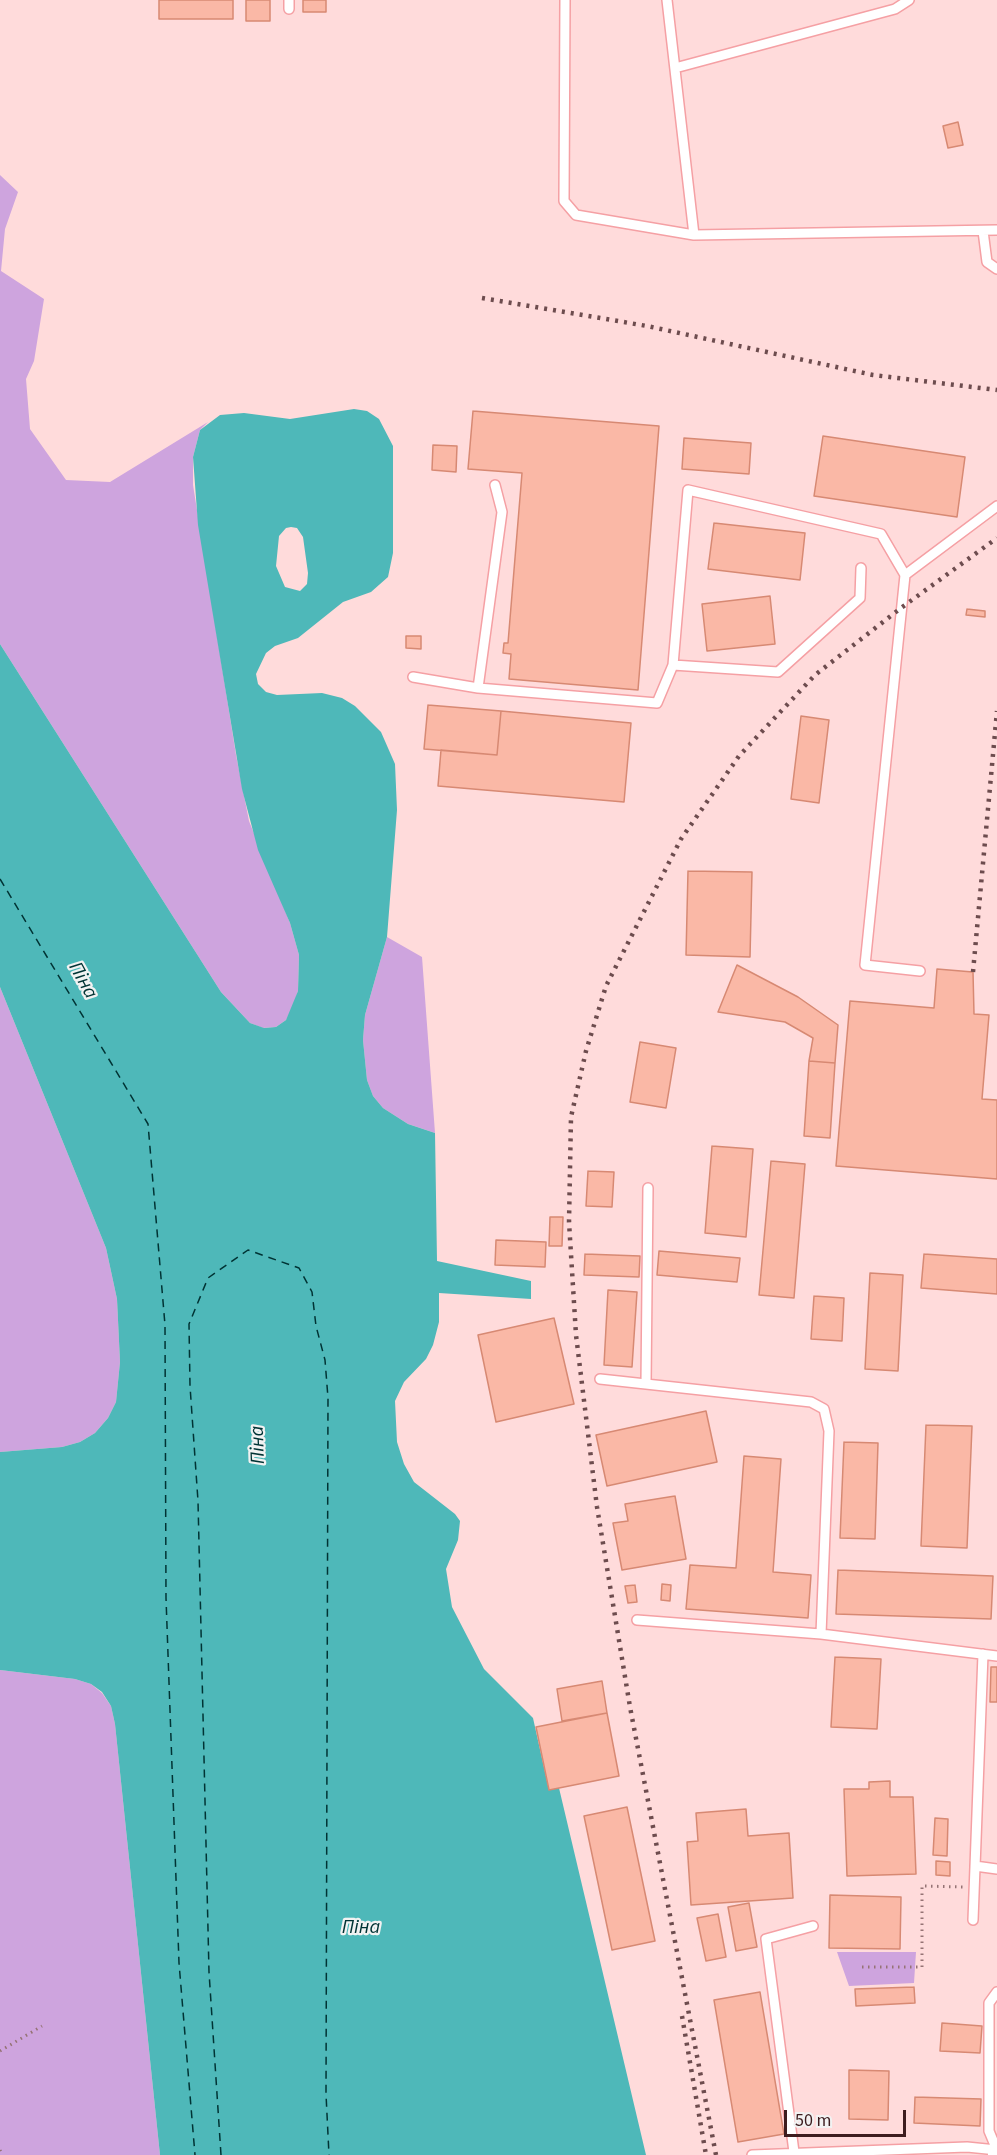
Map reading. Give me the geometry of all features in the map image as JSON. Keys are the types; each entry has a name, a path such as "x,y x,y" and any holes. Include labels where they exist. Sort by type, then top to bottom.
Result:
{"street":[{"path":"997,2150 997,2155"}],"lane":[{"path":"565,0 564,201 576,215 694,235 997,230"},
{"path":"667,0 694,235"},
{"path":"675,68 895,9 909,0"},
{"path":"983,231 987,262 997,268"},
{"path":"478,688 502,512 495,485"},
{"path":"413,677 478,688 657,704 673,665 688,490 881,534 905,575 865,965 920,971"},
{"path":"905,575 997,505"},
{"path":"673,665 778,672 860,598 861,568"},
{"path":"646,1384 648,1188"},
{"path":"600,1379 811,1402 824,1409 829,1431 821,1634"},
{"path":"637,1620 821,1634 997,1656"},
{"path":"973,1920 983,1654"},
{"path":"975,1866 997,1869"},
{"path":"795,2152 766,1939 813,1926"},
{"path":"752,2155 795,2152 822,2155 967,2147 997,2150 989,2131 988,2003 997,1992"}],"path":[{"path":"862,1967 922,1967 922,1886 974,1887"},
{"path":"0,2051 42,2026"},
{"path":"0,2150 2,2155"}],"shaded area":[{"path":"0,175 18,192 5,229 1,271 44,299 34,361 26,379 30,429 66,480 110,482 208,422 200,430 193,457 193,485 236,755 249,821 290,923 299,955 298,991 293,1007 286,1020 276,1027 263,1028 250,1023 221,992 0,644"},
{"path":"387,937 422,957 435,1133 408,1124 383,1108 373,1096 367,1080 363,1040 365,1015"},
{"path":"0,987 106,1248 117,1299 120,1362 116,1402 108,1418 95,1433 80,1442 62,1447 0,1452"},
{"path":"0,1670 75,1679 91,1684 102,1693 111,1706 115,1724 160,2155 0,2155"},
{"path":"837,1952 916,1952 914,1983 849,1986"}],"water":[{"name":"Піна","path":"354,409 367,411 379,419 393,446 393,553 388,577 371,592 343,602 298,638 275,646 266,653 256,674 258,684 266,692 277,695 322,693 342,698 355,706 381,732 395,764 397,810 387,937 365,1015 363,1040 367,1080 373,1096 383,1108 408,1124 435,1133 437,1261 531,1281 531,1299 439,1293 439,1322 433,1345 426,1359 404,1382 395,1401 397,1442 404,1464 414,1482 455,1514 460,1521 458,1540 446,1569 452,1607 484,1669 533,1718 549,1790 559,1788 646,2155 160,2155 115,1724 111,1706 102,1692 91,1684 75,1679 0,1670 0,1452 62,1447 80,1442 95,1433 108,1418 116,1402 120,1362 117,1299 106,1248 0,987 0,644 221,992 250,1023 264,1028 276,1027 286,1020 298,991 299,955 290,923 258,850 242,789 198,525 193,457 200,430 220,415 244,413 290,419","holes":["286,528 297,528 303,537 308,573 307,584 300,591 285,587 276,566 279,536"]}],"building":[{"path":"159,0 233,0 233,19 159,19"},
{"path":"246,0 270,0 270,21 246,21"},
{"path":"303,0 326,0 326,12 303,12"},
{"path":"958,122 963,145 948,148 943,126"},
{"path":"473,411 659,426 638,690 509,679 511,654 503,653 504,643 508,643 522,473 468,469"},
{"path":"823,436 965,457 957,517 814,496"},
{"path":"684,438 751,443 749,474 682,469"},
{"path":"433,445 457,446 456,472 432,470"},
{"path":"714,523 805,533 800,580 708,569"},
{"path":"770,596 775,644 707,651 702,604"},
{"path":"967,609 985,611 985,617 966,615"},
{"path":"406,636 421,636 421,649 406,648"},
{"path":"428,705 501,711 497,755 424,749"},
{"path":"501,711 631,723 624,802 438,786 441,750 497,755"},
{"path":"801,716 829,720 819,803 791,799"},
{"path":"688,871 752,872 750,957 686,955"},
{"path":"737,965 798,997 838,1025 835,1063 809,1061 813,1038 785,1022 718,1012"},
{"path":"937,969 973,972 974,1014 989,1015 982,1099 997,1100 997,1179 836,1166 850,1001 934,1008"},
{"path":"640,1042 676,1048 666,1108 630,1102"},
{"path":"809,1061 835,1063 830,1138 804,1136"},
{"path":"712,1146 753,1149 746,1237 705,1233"},
{"path":"771,1161 805,1164 794,1298 759,1295"},
{"path":"588,1171 614,1172 612,1207 586,1206"},
{"path":"550,1217 563,1217 562,1246 549,1246"},
{"path":"496,1240 546,1242 545,1267 495,1265"},
{"path":"659,1251 740,1258 737,1282 657,1275"},
{"path":"585,1254 640,1256 639,1277 584,1275"},
{"path":"924,1254 997,1259 997,1294 921,1288"},
{"path":"870,1273 903,1275 898,1371 865,1369"},
{"path":"608,1290 637,1292 632,1367 604,1365"},
{"path":"814,1296 844,1298 842,1341 811,1339"},
{"path":"554,1318 574,1404 496,1422 478,1335"},
{"path":"706,1411 717,1462 607,1486 596,1435"},
{"path":"926,1425 972,1426 967,1548 921,1546"},
{"path":"844,1442 878,1443 875,1539 840,1538"},
{"path":"744,1456 781,1459 773,1572 811,1575 808,1618 686,1609 690,1565 736,1568"},
{"path":"675,1496 686,1559 622,1570 613,1523 628,1521 625,1504"},
{"path":"838,1570 993,1576 991,1619 836,1614"},
{"path":"662,1584 671,1585 670,1601 661,1600"},
{"path":"635,1585 637,1602 628,1603 625,1586"},
{"path":"835,1657 881,1659 877,1729 831,1727"},
{"path":"991,1667 997,1667 997,1702 990,1702"},
{"path":"602,1681 607,1713 562,1721 557,1689"},
{"path":"607,1713 619,1776 549,1790 536,1727"},
{"path":"890,1781 890,1797 913,1797 916,1874 847,1876 844,1789 869,1789 869,1782"},
{"path":"627,1807 655,1941 612,1950 584,1816"},
{"path":"746,1809 748,1836 789,1833 793,1898 691,1905 687,1842 698,1841 696,1813"},
{"path":"935,1818 948,1819 947,1856 933,1855"},
{"path":"936,1861 950,1862 950,1876 936,1875"},
{"path":"830,1895 901,1897 900,1949 829,1948"},
{"path":"749,1903 757,1947 736,1951 728,1907"},
{"path":"718,1914 726,1957 706,1961 697,1918"},
{"path":"914,1987 915,2003 856,2006 855,1989"},
{"path":"760,1992 784,2134 738,2142 714,2000"},
{"path":"942,2023 982,2026 980,2053 940,2051"},
{"path":"849,2070 889,2071 888,2120 849,2119"},
{"path":"915,2097 981,2099 980,2126 914,2123"}],"ferry route":[{"path":"0,879 148,1124 165,1325 166,1598 179,1963 195,2155"},
{"path":"221,2155 209,1972 198,1501 190,1386 189,1324 208,1278 248,1250 299,1268 312,1292 316,1326 325,1360 328,1398 326,2094 329,2155"}],"railway":[{"path":"482,298 647,326 873,375 997,390"},
{"path":"716,2155 630,1707 597,1507 576,1335 569,1222 571,1117 586,1051 606,986 681,839 739,756 815,675 901,608 997,538"},
{"path":"973,972 997,711"},
{"path":"682,2016 706,2155"}]}
